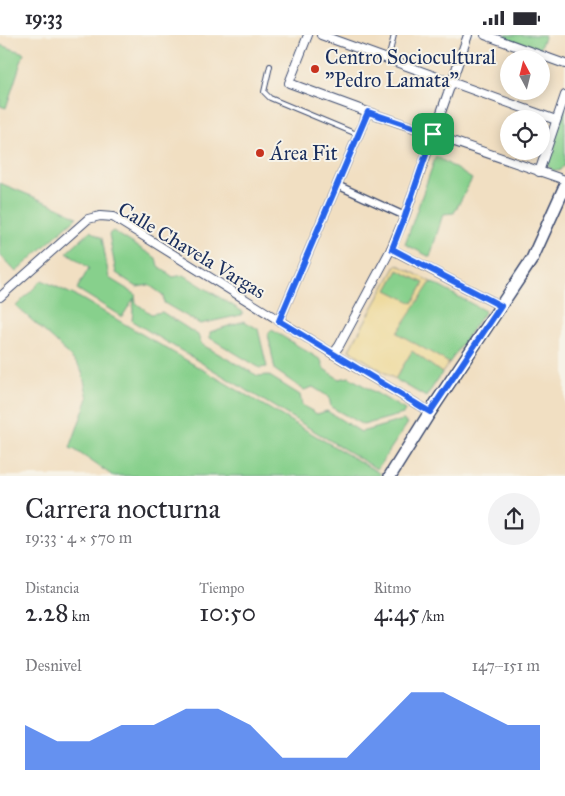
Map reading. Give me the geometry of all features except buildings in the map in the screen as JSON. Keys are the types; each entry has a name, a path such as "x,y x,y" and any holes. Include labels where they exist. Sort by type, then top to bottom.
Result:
{"main road":[{"path":"390,476 430,412 532,259 565,186"}],"street":[{"path":"308,35 288,83 565,180"},
{"path":"321,35 556,120"},
{"path":"333,354 392,249 468,35"},
{"path":"485,35 565,64"},
{"path":"540,172 565,95"},
{"path":"279,321 368,112"},
{"path":"337,185 405,216"},
{"name":"Calle Chavela Vargas","path":"0,297 88,219 100,215 113,217 279,321 430,412"},
{"path":"392,249 501,306"}],"lane":[{"path":"388,60 394,35"},
{"path":"270,66 264,93 270,98 359,135"}],"green space":[{"path":"506,35 545,35 539,50 505,38"},
{"path":"0,45 24,53 6,108 0,106"},
{"path":"565,108 565,165 559,171 552,170 548,166 550,151"},
{"path":"436,156 472,179 454,213 443,214 430,257 405,244"},
{"path":"0,183 77,217 16,272 0,255"},
{"path":"90,231 102,238 109,278 135,294 136,303 151,314 162,312 198,335 201,344 258,376 268,375 300,395 302,405 317,414 327,411 361,432 403,420 408,423 377,469 132,321 134,298 122,317 77,289 89,268 67,252"},
{"path":"113,231 156,258 158,266 173,277 184,275 243,312 241,315 200,324 164,303 163,295 149,285 137,287 116,273 109,234"},
{"path":"398,270 424,283 413,304 387,290"},
{"path":"42,280 80,298 376,471 381,474 380,476 113,476 70,448 88,398 82,372 78,365 55,341 16,306"},
{"path":"431,282 485,311 449,363 396,333 382,290 414,306"},
{"path":"244,321 258,329 267,367 260,368 210,338 210,332"},
{"path":"272,330 321,360 324,369 339,379 349,377 405,410 403,414 363,425 331,407 329,397 313,387 304,390 275,370 268,334"},
{"path":"412,351 442,373 426,397 395,379"}],"sand":[{"path":"397,264 431,282 397,333 449,363 442,373 412,351 395,379 349,350","holes":["398,270 424,283 413,303 387,290"]}],"place":[{"name":"Centro Sociocultural \"Pedro Lamata\"","path":"315,69"},
{"name":"Área Fit","path":"260,153"}],"route":[{"path":"368,112 433,134 392,249 501,306 430,412 279,321 368,112"}]}
